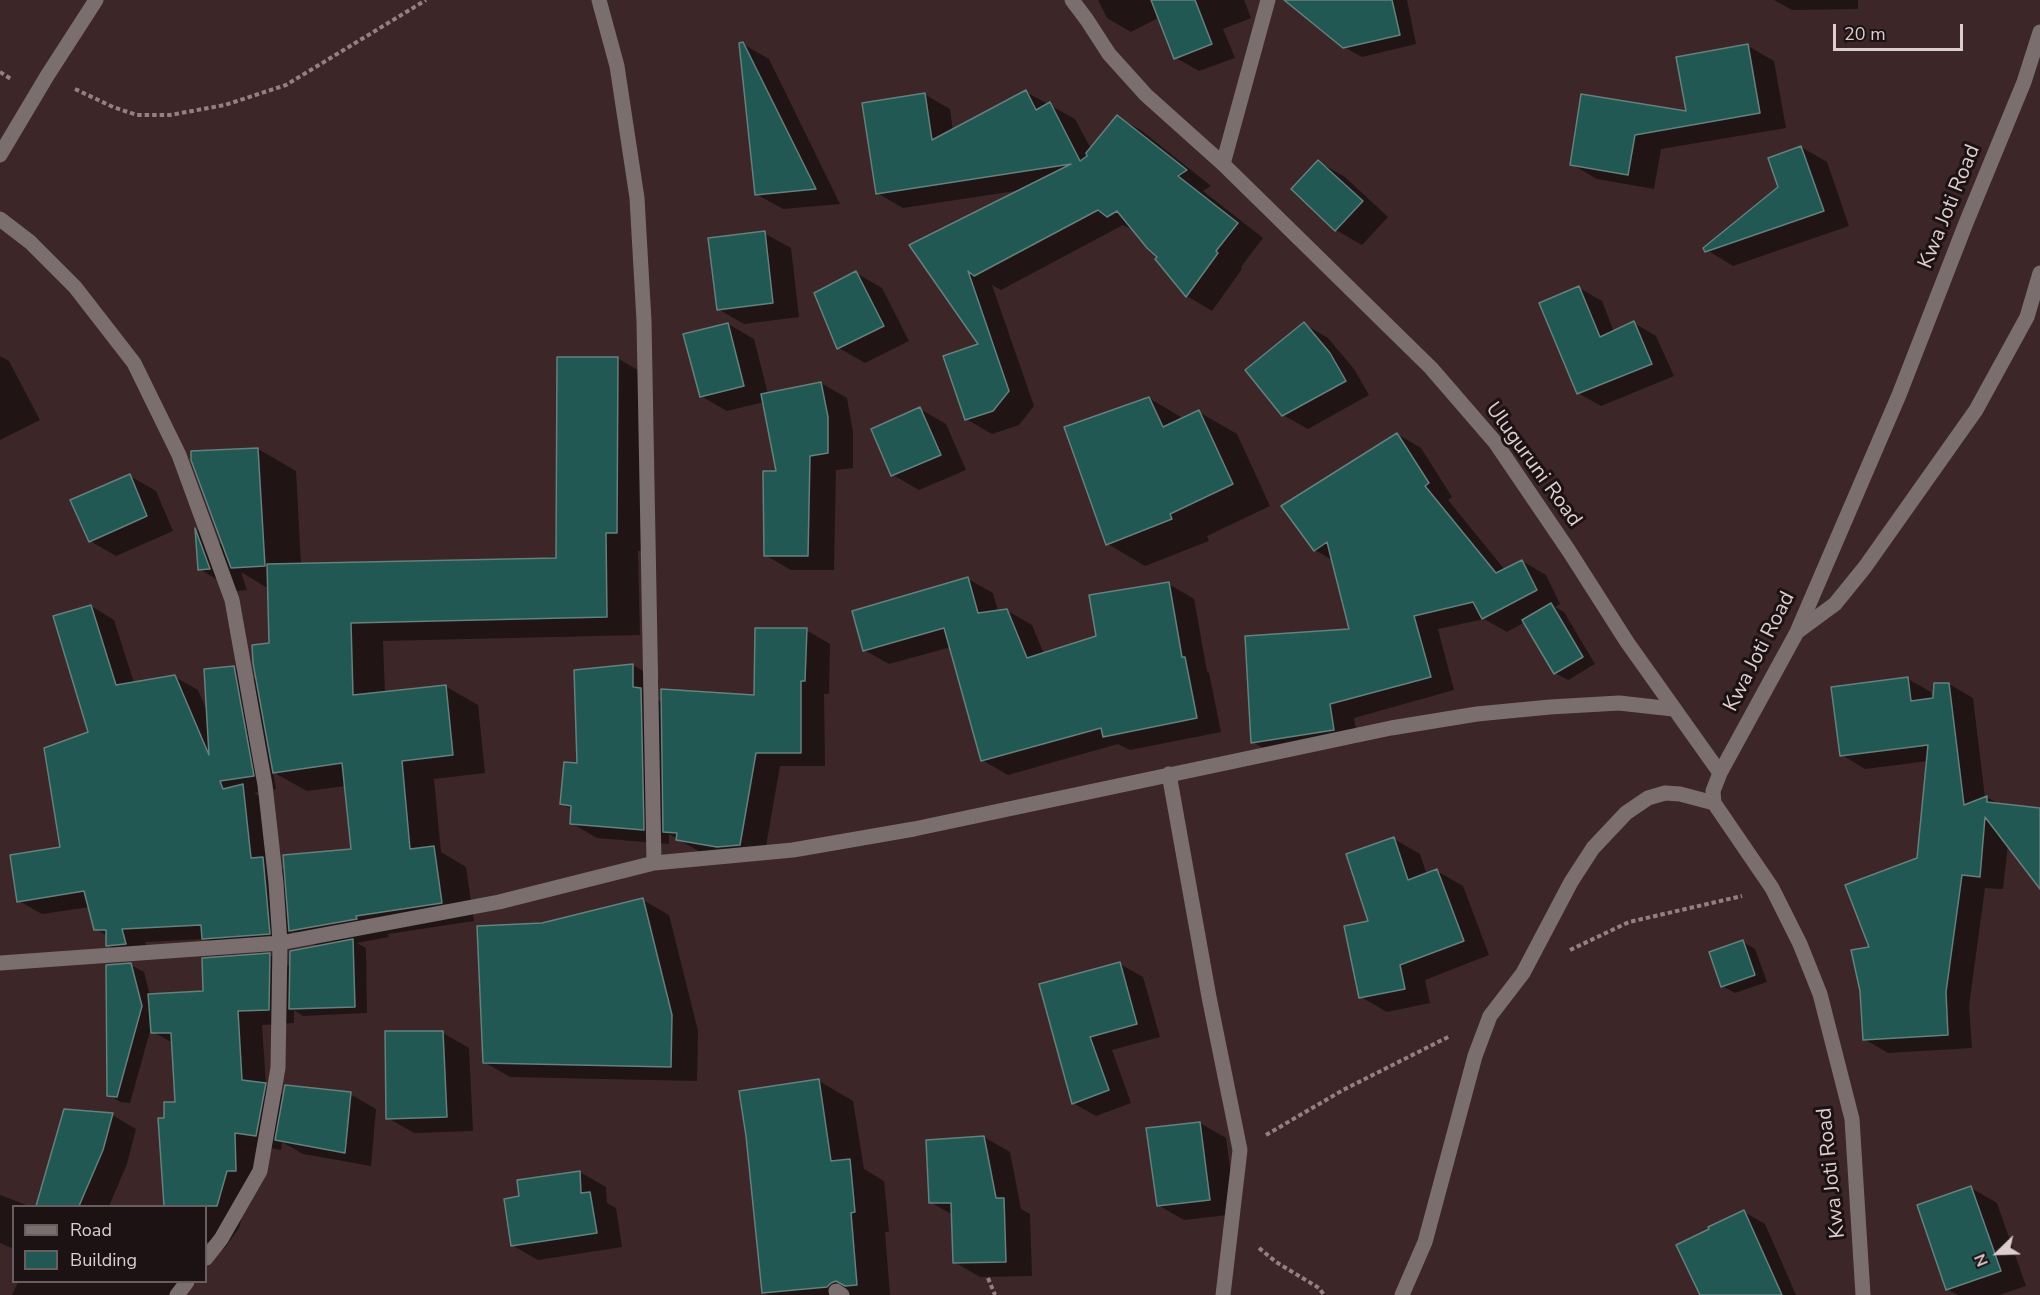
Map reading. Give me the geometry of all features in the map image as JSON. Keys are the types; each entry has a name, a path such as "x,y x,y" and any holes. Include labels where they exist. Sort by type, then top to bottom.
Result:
{"street":[{"path":"0,155 96,0"},
{"path":"599,0 617,66 637,198 644,333 654,863"},
{"name":"Uluguruni Road","path":"1072,0 1109,54 1146,95 1223,164 1431,368 1495,442 1673,709 1720,773"},
{"path":"1223,164 1268,0"},
{"name":"Kwa Joti Road","path":"1863,1295 1852,1119 1820,994 1800,944 1772,888 1713,803 1713,791 1720,773 1797,632 1899,395 2024,82 2040,32"},
{"path":"0,219 30,242 75,287 134,363 179,455 232,600 266,784 280,943 278,1068 260,1171 221,1239 207,1257"},
{"path":"1797,632 1835,604 1858,576 1976,410 2027,316 2040,273"},
{"path":"0,963 280,943 499,902 654,863 793,850 903,831 1391,728 1477,714 1550,707 1619,704 1673,709"},
{"path":"1169,774 1209,997 1240,1150 1223,1295"},
{"path":"1402,1295 1425,1242 1475,1056 1490,1016 1523,973 1571,882 1593,848 1626,813 1648,798 1665,793 1680,794 1713,803"},
{"path":"177,1295 186,1283"}],"path":[{"path":"47,76 113,107 137,115 170,115 225,105 286,85 426,0"},
{"path":"1523,973 1629,922 1772,888"},
{"path":"1240,1150 1343,1090 1490,1016"},
{"path":"1232,1221 1276,1262 1319,1288 1324,1295"},
{"path":"988,1278 995,1295"}],"building":[{"path":"1151,0 1195,0 1212,44 1174,59"},
{"path":"1284,0 1392,0 1400,35 1343,48"},
{"path":"743,42 816,189 755,195 739,43"},
{"path":"1748,44 1760,113 1635,135 1628,175 1570,165 1581,94 1686,111 1676,57"},
{"path":"1026,90 1036,110 1050,102 1080,161 1087,156 1086,153 1117,115 1187,170 1178,176 1238,223 1216,251 1218,253 1186,297 1155,259 1157,257 1117,211 1107,217 1098,210 974,276 968,271 1009,391 993,411 965,420 943,356 978,344 909,245 1071,164 876,194 862,103 925,93 932,140"},
{"path":"1801,146 1824,211 1705,252 1703,248 1778,187 1768,158"},
{"path":"1318,160 1363,201 1335,231 1291,189"},
{"path":"765,231 773,303 717,310 708,238"},
{"path":"856,271 884,326 837,349 814,293"},
{"path":"1579,286 1600,337 1634,321 1652,364 1577,394 1539,303"},
{"path":"1304,322 1330,353 1346,381 1282,416 1245,370"},
{"path":"728,323 744,386 700,397 683,334"},
{"path":"557,357 618,357 617,533 606,533 607,617 351,623 353,695 446,685 453,755 402,761 410,849 434,846 442,903 356,916 357,919 289,931 283,855 351,849 342,763 273,773 253,663 252,645 269,643 267,564 556,558"},
{"path":"821,382 828,417 828,453 810,456 808,556 764,556 763,471 776,471 761,394"},
{"path":"1149,397 1163,427 1199,410 1233,484 1170,514 1172,519 1106,545 1064,427"},
{"path":"920,407 941,455 891,476 871,429"},
{"path":"1397,433 1429,483 1425,486 1496,573 1522,560 1537,590 1482,619 1473,602 1414,616 1431,677 1330,704 1334,730 1251,743 1245,636 1349,629 1327,542 1314,551 1281,506"},
{"path":"258,448 265,566 231,568 191,460 191,451"},
{"path":"130,474 147,516 89,542 70,500"},
{"path":"195,528 210,569 198,570"},
{"path":"968,577 978,613 1007,609 1027,658 1096,636 1089,595 1169,582 1182,657 1185,657 1197,718 1103,737 1101,728 981,761 944,628 863,651 852,611"},
{"path":"1551,603 1583,657 1554,674 1522,620"},
{"path":"91,605 116,685 175,675 209,755 204,669 234,666 254,776 220,781 223,789 243,784 251,858 263,857 270,934 202,939 201,925 122,929 126,944 106,946 106,930 94,930 84,891 17,902 10,855 60,847 44,748 88,732 53,616"},
{"path":"755,628 807,628 805,681 801,681 801,753 756,753 740,845 717,847 676,840 677,833 663,832 661,689 754,695"},
{"path":"633,664 633,687 641,688 644,830 570,824 571,806 560,804 564,762 577,763 574,670"},
{"path":"1908,677 1911,701 1933,698 1934,683 1949,683 1964,805 1987,796 1987,802 2040,808 2040,889 1985,817 1980,877 1962,875 1946,992 1948,1035 1863,1040 1860,991 1851,950 1869,947 1845,885 1917,858 1928,745 1840,756 1831,687"},
{"path":"1394,837 1408,880 1437,869 1464,941 1400,965 1405,989 1359,998 1344,926 1368,921 1346,854"},
{"path":"643,898 672,1015 671,1067 483,1063 477,926 542,923"},
{"path":"353,939 355,1007 289,1009 290,951"},
{"path":"1743,940 1755,975 1721,987 1709,952"},
{"path":"270,953 269,1010 238,1011 242,1080 266,1083 256,1136 235,1133 236,1171 227,1171 217,1206 164,1205 158,1118 164,1118 164,1102 175,1102 171,1033 151,1033 148,994 203,991 202,958"},
{"path":"1120,962 1137,1024 1090,1037 1109,1090 1072,1104 1039,984"},
{"path":"131,963 142,1006 117,1097 107,1096 106,965"},
{"path":"385,1031 443,1031 447,1117 386,1119"},
{"path":"819,1079 831,1161 850,1159 855,1212 851,1213 857,1285 845,1286 836,1281 827,1287 762,1293 746,1136 739,1091"},
{"path":"285,1085 351,1092 345,1153 275,1140"},
{"path":"64,1109 113,1113 103,1150 79,1205 36,1205"},
{"path":"1200,1122 1210,1200 1157,1206 1146,1128"},
{"path":"984,1136 996,1198 1004,1198 1006,1262 953,1263 951,1203 929,1203 926,1140"},
{"path":"580,1171 581,1193 590,1192 597,1233 511,1246 504,1199 519,1196 517,1180"},
{"path":"1971,1186 2001,1271 1946,1290 1917,1205"},
{"path":"1744,1210 1782,1295 1700,1295 1676,1245"}]}
